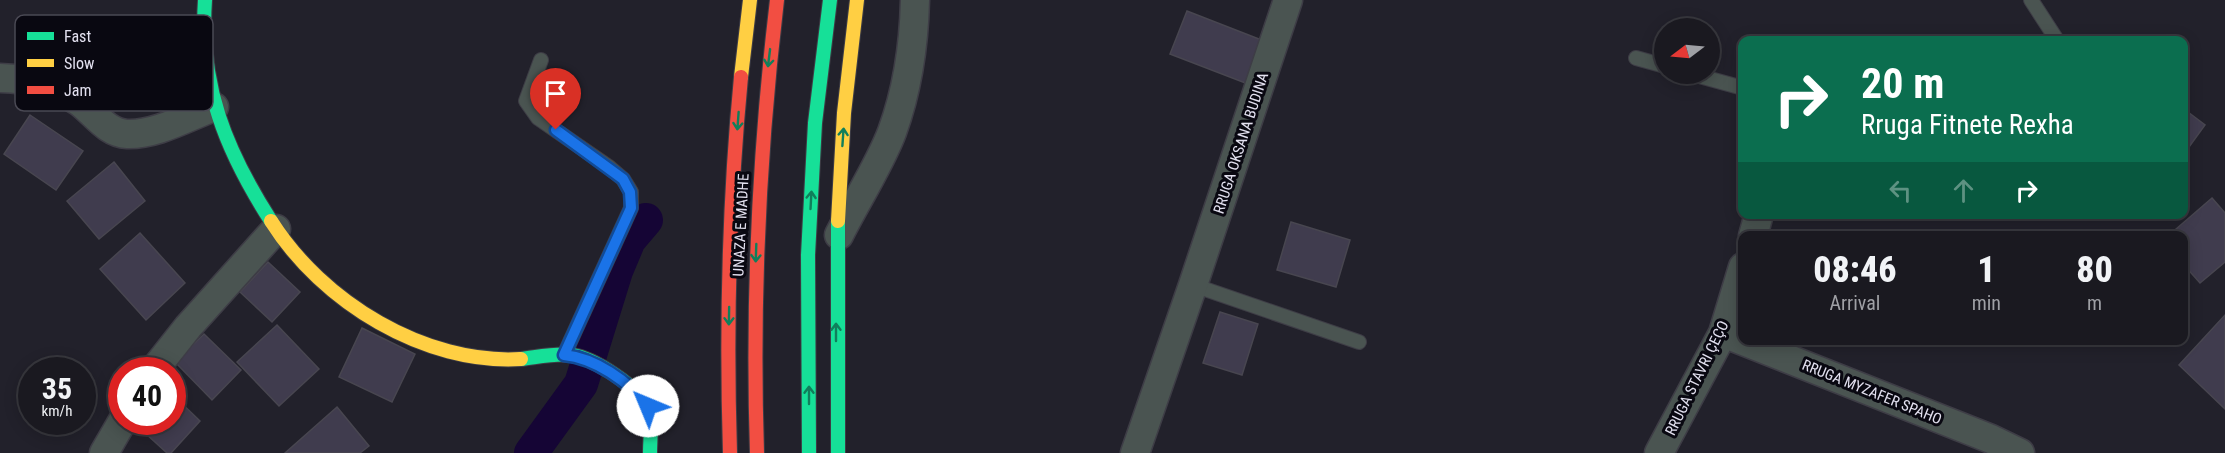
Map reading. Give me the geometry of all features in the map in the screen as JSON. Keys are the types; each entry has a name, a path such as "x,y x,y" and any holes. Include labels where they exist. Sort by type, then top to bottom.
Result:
{"main road":[{"path":"205,0 205,15"},
{"path":"730,453 729,311 732,220 738,117 750,0"},
{"name":"UNAZA E MADHE","path":"757,453 754,330 758,206 766,83 777,0"},
{"path":"809,453 808,255 815,123 830,0"},
{"path":"838,453 836,317 839,235 845,117 857,0"},
{"path":"213,101 231,148 276,229 300,257 344,297 383,327 435,349 488,359 564,355 581,357 637,392 648,406 651,424 650,453"}],"street":[{"path":"839,235 891,133 904,86 915,24 915,0"},
{"name":"RRUGA OKSANA BUDINA","path":"1135,453 1288,0"},
{"path":"0,78 15,79"},
{"path":"90,111 103,123 124,134 148,132 203,111"},
{"path":"164,357 188,327 276,229"},
{"name":"RRUGA STAVRI ÇEÇO","path":"1659,453 1723,333 1738,284"},
{"name":"RRUGA MYZAFER SPAHO","path":"1723,333 1738,339"},
{"name":"RRUGA MYZAFER SPAHO","path":"1753,345 1991,439 2020,453"},
{"path":"104,453 114,435"}],"lane":[{"path":"2031,0 2054,36"},
{"path":"1636,58 1654,63"},
{"path":"541,60 526,101 538,118 609,166 623,179 630,192 631,208 564,355"},
{"path":"1720,82 1738,87"},
{"path":"1193,285 1359,342"}],"building":[{"path":"1187,11 1264,41 1248,84 1170,54"},
{"path":"2188,112 2205,125 2188,148"},
{"path":"30,115 83,151 56,190 4,154"},
{"path":"114,162 145,201 99,239 67,201"},
{"path":"2212,198 2225,213 2225,262 2200,283 2188,270 2188,231 2174,231"},
{"path":"1291,222 1350,240 1336,287 1277,270"},
{"path":"140,233 185,283 146,320 100,269"},
{"path":"268,262 300,292 272,322 240,292"},
{"path":"1220,312 1258,324 1242,375 1203,363"},
{"path":"2225,315 2225,409 2179,365"},
{"path":"277,325 319,369 279,406 237,362"},
{"path":"362,328 415,354 392,402 339,377"},
{"path":"204,334 241,370 212,400 186,373 186,357 180,357"},
{"path":"337,407 369,446 360,453 285,453"},
{"path":"186,408 200,421 171,453 167,453 147,435 186,435"}],"waterway":[{"path":"531,453 581,384 616,271 629,240 646,220"}],"traffic: fast":[{"path":"205,0 205,15"},
{"path":"809,453 808,255 815,123 830,0"},
{"path":"213,96 229,143 241,169 271,221"},
{"path":"838,221 838,453"},
{"path":"521,359 553,355 581,357 603,367 625,383 642,399 649,412 650,453"}],"traffic: slow":[{"path":"741,77 750,0"},
{"path":"838,221 844,113 857,0"},
{"path":"271,221 292,250 318,278 347,302 379,323 413,339 449,351 485,358 521,359"}],"traffic: jam":[{"path":"757,453 755,339 758,226 777,0"},
{"path":"730,453 728,359 730,265 741,77"}],"route":[{"path":"556,130 609,166 623,179 630,192 631,208 564,355 581,357 609,373 637,392 648,406"}]}
